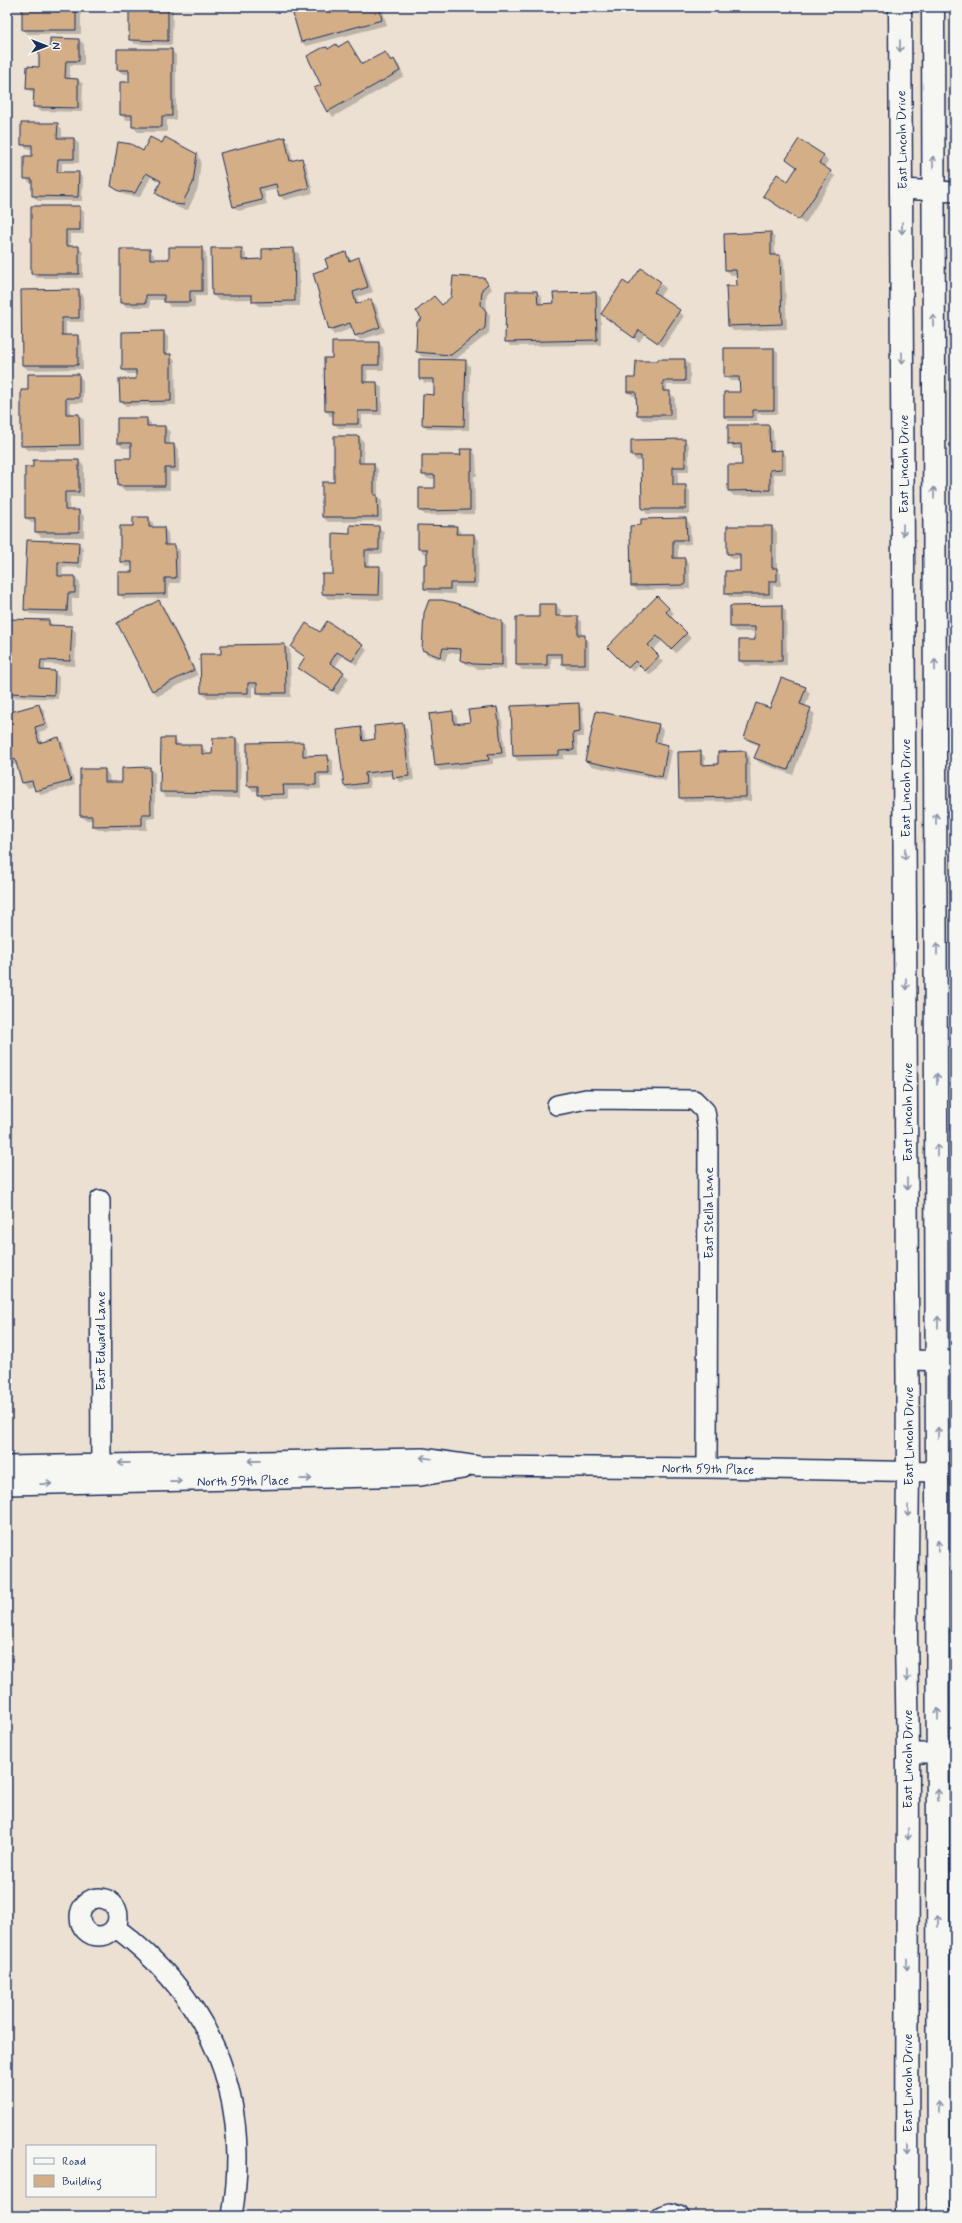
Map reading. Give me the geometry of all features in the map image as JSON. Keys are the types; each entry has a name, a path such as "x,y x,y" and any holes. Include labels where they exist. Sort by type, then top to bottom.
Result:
{"main road":[{"name":"East Lincoln Drive","path":"900,7 908,1472 906,1637 908,1753 907,2216"},
{"path":"933,7 933,189 946,1361 938,1472 946,1753 939,1992 939,2216"},
{"path":"907,1992 939,1992"}],"street":[{"path":"902,189 933,189 955,192"},
{"name":"East Stella Lane","path":"557,1105 586,1099 694,1100 705,1111 708,1131 707,1468"},
{"name":"East Edward Lane","path":"100,1200 101,1483"},
{"path":"907,1360 946,1361"},
{"name":"North 59th Place","path":"7,1466 422,1458 478,1466 938,1472"},
{"name":"North 59th Place","path":"7,1485 421,1476 478,1466"},
{"path":"908,1753 946,1753"},
{"path":"115,1927 138,1944 171,1976 209,2034 222,2062 232,2104 237,2155 232,2216"},
{"path":"661,2216 670,2213 679,2216"}],"building":[{"path":"22,7 76,8 76,30 22,30"},
{"path":"129,7 168,7 168,41 129,40"},
{"path":"291,7 379,7 382,20 301,42"},
{"path":"50,38 79,39 79,61 66,61 65,78 78,79 78,108 33,107 34,89 26,89 27,66 39,67 39,47 50,47"},
{"path":"348,41 362,64 385,52 391,61 394,59 400,71 327,112 314,88 321,85 307,56 322,48 327,47 328,49 336,44 338,47"},
{"path":"117,49 172,49 172,116 162,116 162,127 132,127 132,115 120,115 120,82 129,82 129,70 117,70"},
{"path":"21,123 58,123 57,138 74,138 74,159 58,159 57,172 79,172 78,197 32,196 32,179 24,179 24,156 32,156 32,145 21,145"},
{"path":"150,137 162,143 165,137 197,154 193,183 185,198 184,205 175,204 155,193 161,181 146,173 135,193 119,191 111,186 118,142 131,144 143,151"},
{"path":"285,137 290,161 302,158 309,188 279,196 276,184 259,188 262,200 233,207 220,153"},
{"path":"799,139 824,155 819,163 831,171 799,220 763,196 777,174 788,181 797,167 786,159"},
{"path":"31,206 80,206 80,230 66,230 66,246 79,246 79,274 31,274"},
{"path":"771,232 771,255 780,255 782,324 728,326 726,286 737,286 736,270 725,270 724,234"},
{"path":"169,247 202,247 202,291 190,291 190,302 164,302 164,295 146,295 146,303 120,303 120,249 150,249 150,259 169,259"},
{"path":"211,248 242,248 242,260 262,259 262,249 294,248 295,301 252,302 252,295 212,295"},
{"path":"346,252 349,261 359,257 368,287 353,292 356,304 371,299 380,327 355,336 350,323 329,330 313,273 328,268 325,259"},
{"path":"641,268 661,282 654,292 680,310 658,343 639,330 634,338 601,314 623,281 629,285"},
{"path":"453,276 484,278 488,284 482,289 481,305 486,311 485,328 451,355 416,352 417,322 422,319 416,311 434,296 442,305 451,297"},
{"path":"79,289 79,318 62,318 62,335 78,335 78,365 22,365 21,290"},
{"path":"506,291 537,291 538,304 554,303 553,293 596,292 597,340 505,342"},
{"path":"164,331 164,354 171,354 171,401 120,402 119,379 136,379 136,370 122,370 122,332"},
{"path":"332,342 379,342 379,365 363,365 363,382 377,382 378,411 358,411 358,424 333,424 333,411 325,411 324,358 332,358"},
{"path":"724,348 774,348 774,410 753,410 753,417 724,417 724,392 740,392 739,377 724,377"},
{"path":"419,359 466,360 464,426 422,425 423,394 434,395 434,379 419,379"},
{"path":"658,359 685,359 685,381 663,381 663,391 670,391 670,415 637,415 636,392 627,392 627,378 635,378 636,361 658,361"},
{"path":"28,374 79,374 79,398 66,398 66,414 79,414 80,445 21,446 21,390 28,390"},
{"path":"117,418 147,418 147,426 165,426 165,444 174,444 175,468 165,468 165,486 118,486 117,458 131,458 131,443 117,443"},
{"path":"728,425 769,425 770,451 782,450 782,469 770,470 770,490 728,491 728,465 742,465 741,444 728,445"},
{"path":"334,436 359,436 359,463 374,463 374,495 377,495 378,517 322,517 322,482 334,482"},
{"path":"685,439 685,467 673,467 673,485 686,485 686,509 642,509 641,456 631,456 631,440"},
{"path":"460,449 472,449 472,471 470,471 470,510 419,511 419,488 435,488 435,475 422,475 422,455 461,455"},
{"path":"33,460 79,460 79,492 65,492 65,510 79,510 79,532 35,532 35,518 25,518 25,467 33,467"},
{"path":"133,517 149,517 149,527 164,527 165,545 175,545 176,578 165,578 165,594 118,595 118,572 132,572 132,562 120,562 120,526 133,526"},
{"path":"686,518 687,540 673,540 673,558 685,558 685,585 631,586 630,526 641,525 641,519"},
{"path":"350,525 379,526 379,550 365,550 365,566 380,566 379,595 322,594 322,574 333,574 333,533 350,534"},
{"path":"418,525 457,526 456,534 474,534 474,583 450,583 450,589 424,589 424,564 427,564 427,549 418,549"},
{"path":"727,526 772,526 772,568 777,568 777,581 769,581 769,594 725,594 725,571 740,571 740,554 727,554"},
{"path":"27,540 79,542 78,563 58,562 58,576 75,576 75,593 68,593 67,611 24,610"},
{"path":"657,596 669,608 666,612 687,633 671,649 657,636 648,645 659,656 645,671 635,661 628,668 607,647"},
{"path":"159,600 194,670 152,691 117,623"},
{"path":"429,600 442,600 456,603 502,621 502,665 473,664 460,660 461,649 443,648 440,657 422,650 424,613"},
{"path":"539,604 556,604 556,616 578,616 578,635 585,635 585,664 562,664 562,654 547,654 547,665 516,665 516,617 539,617"},
{"path":"782,605 782,661 739,661 739,640 755,640 755,627 730,627 730,606"},
{"path":"7,619 49,620 49,625 72,626 70,661 41,660 40,670 55,671 54,695 7,693"},
{"path":"327,621 363,645 352,661 337,652 330,663 344,672 333,691 298,668 305,657 291,647 306,623 320,632"},
{"path":"285,644 286,693 257,693 257,683 248,683 248,693 201,693 200,654 221,654 221,645"},
{"path":"781,678 806,687 800,704 811,708 788,770 754,758 760,744 744,738 756,703 770,708"},
{"path":"579,703 580,732 573,733 574,750 559,751 559,755 513,756 511,706"},
{"path":"39,704 45,724 35,727 39,743 59,737 71,781 35,791 32,781 22,783 15,759 7,761 7,713"},
{"path":"497,707 502,753 488,754 489,760 435,766 429,714 453,711 454,724 470,722 468,710"},
{"path":"596,711 659,724 655,742 668,745 662,777 585,761"},
{"path":"403,723 409,776 393,778 392,770 365,773 366,783 344,786 337,730 361,727 363,741 375,739 374,726"},
{"path":"161,738 175,738 175,745 202,745 202,754 212,754 213,738 236,738 236,793 160,792"},
{"path":"303,742 303,756 328,755 329,773 316,773 316,785 283,785 284,794 258,795 258,786 247,786 247,743"},
{"path":"701,751 701,765 718,764 718,752 746,751 746,797 679,798 678,752"},
{"path":"150,767 151,814 142,814 142,825 92,826 92,816 80,816 80,769 105,769 105,782 122,782 122,768"}]}
